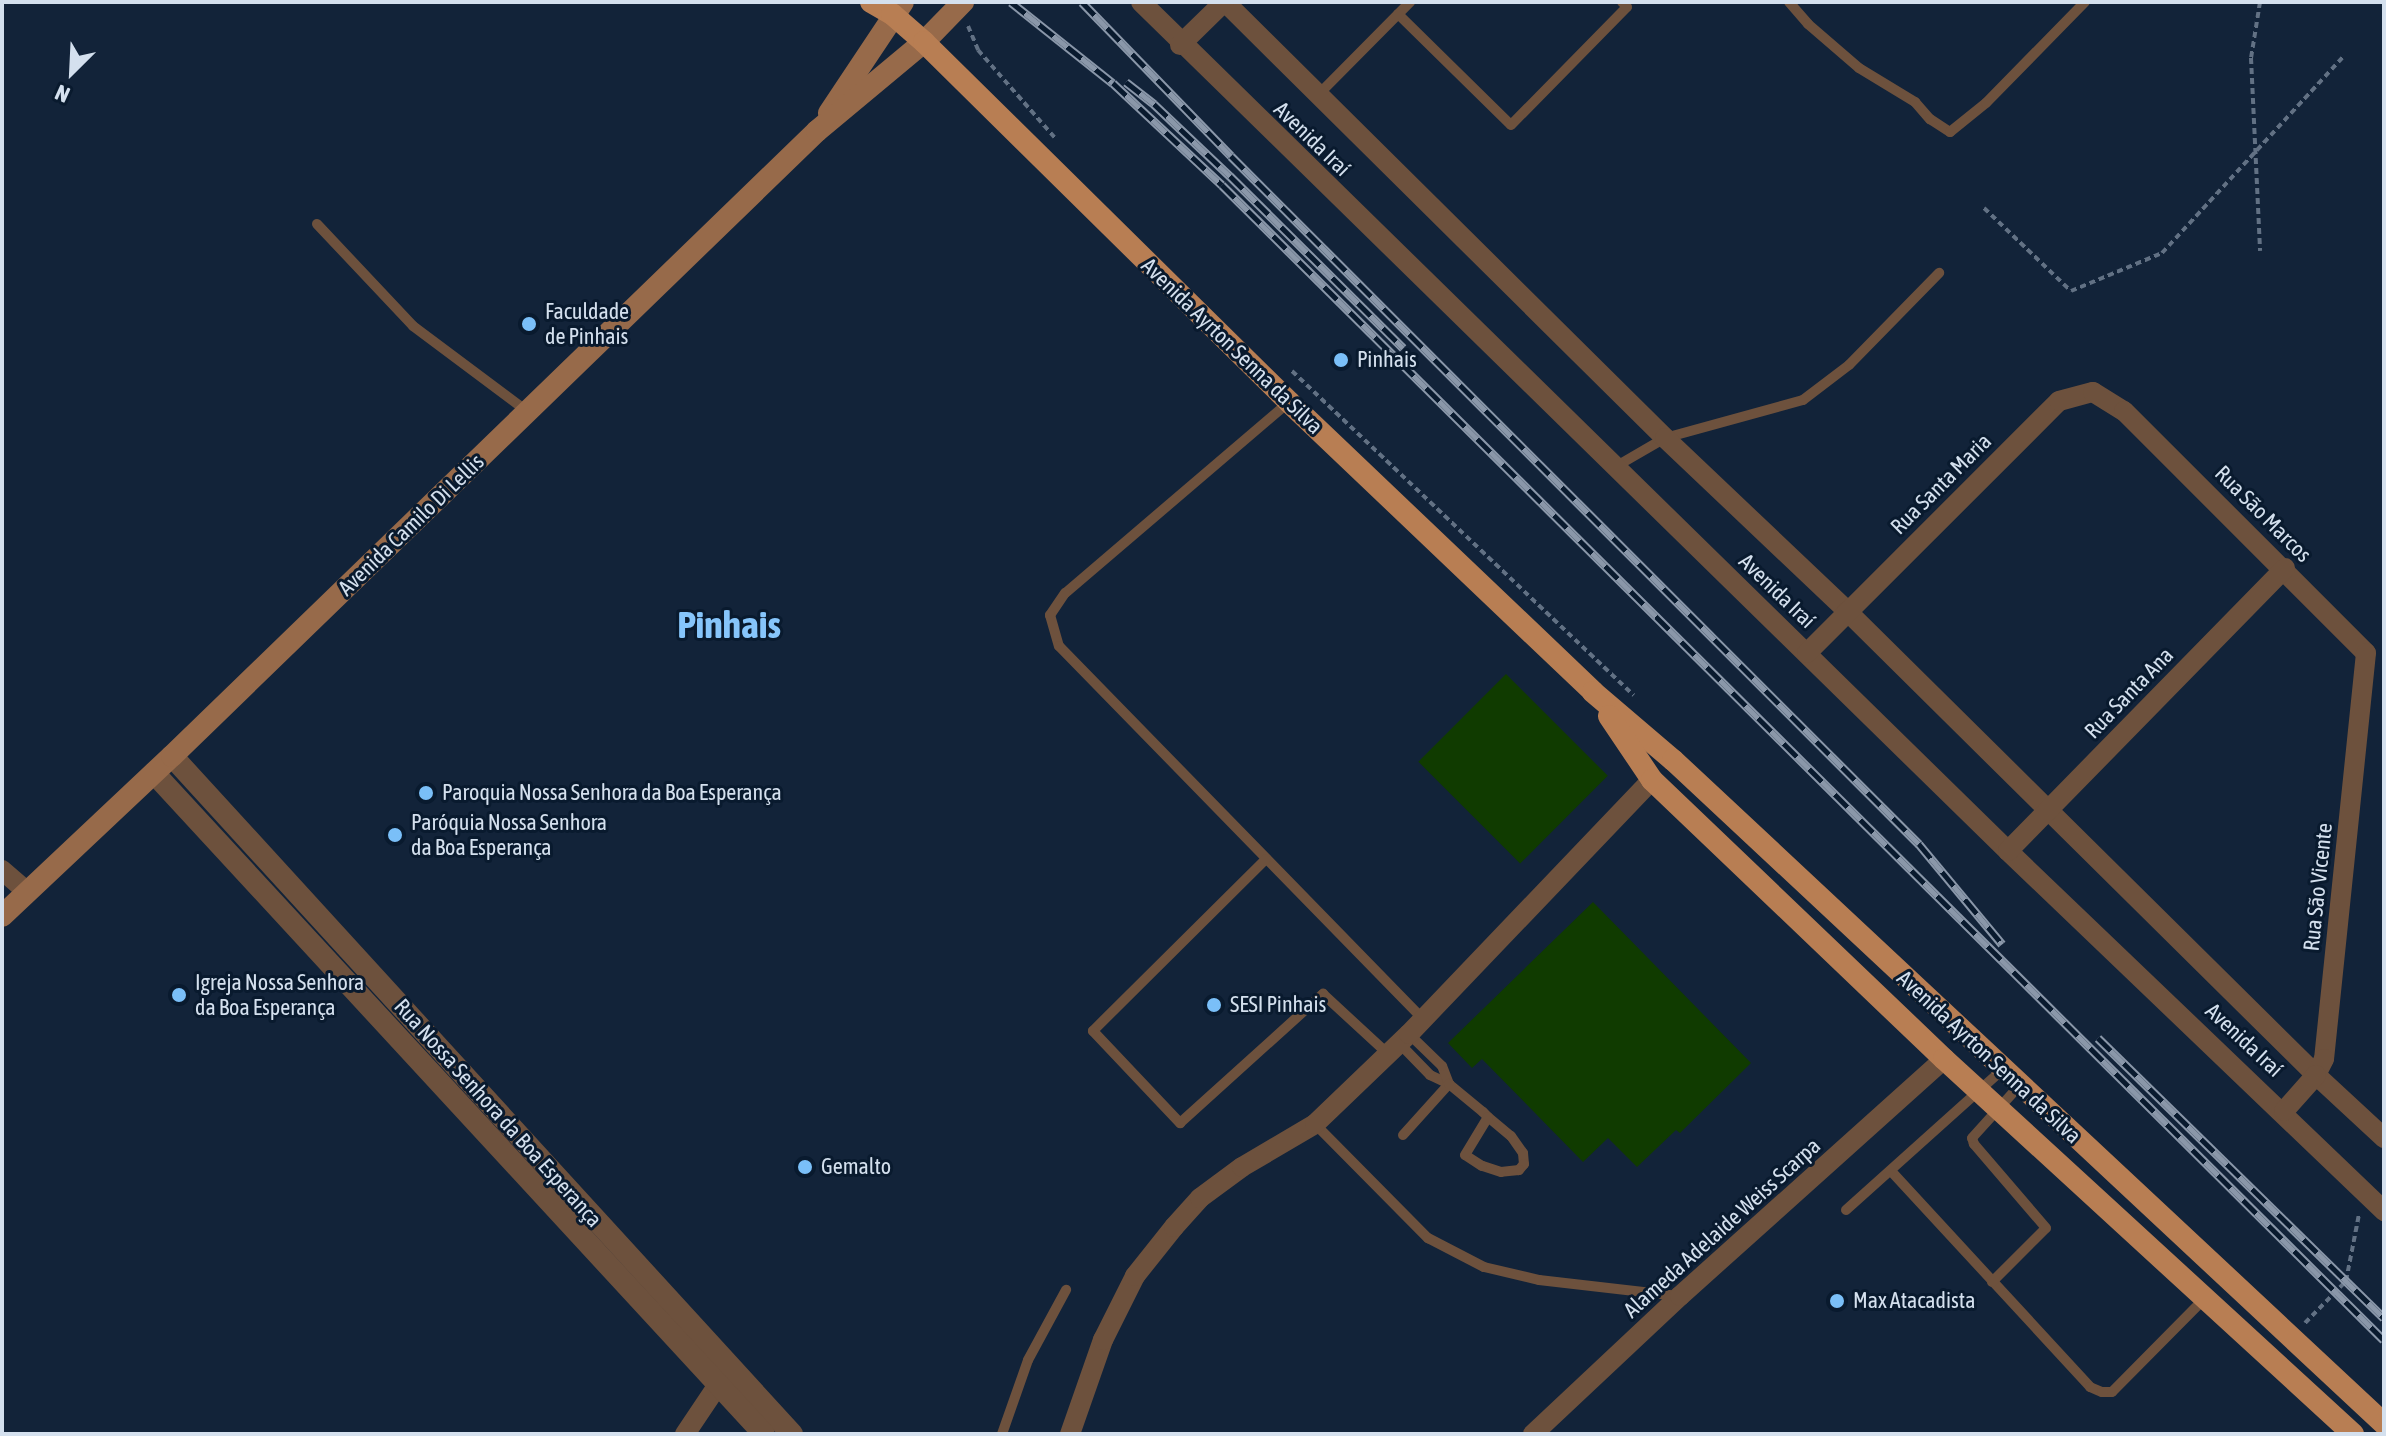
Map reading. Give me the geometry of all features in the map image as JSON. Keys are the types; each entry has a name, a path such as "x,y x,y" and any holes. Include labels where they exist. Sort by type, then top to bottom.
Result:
{"main road":[{"name":"Avenida Ayrton Senna da Silva","path":"871,2 897,8 924,42 1289,402 1593,692 1673,760 2384,1424"},
{"name":"Avenida Camilo Di Lellis","path":"2,916 172,756 817,131 924,42 963,2"},
{"name":"Avenida Camilo Di Lellis","path":"817,131 897,8"},
{"name":"Avenida Ayrton Senna da Silva","path":"1593,692 1652,780 1944,1059 2353,1434"}],"street":[{"name":"Avenida Iraí","path":"1141,2 1180,45 2008,851 2284,1111 2384,1211"},
{"name":"Avenida Iraí","path":"1224,2 1665,438 1847,611 2046,811 2384,1138"},
{"path":"1180,45 1224,2"},
{"name":"Rua Santa Maria","path":"1807,653 2059,401 2093,392 2124,411"},
{"name":"Rua São Marcos","path":"2124,411 2285,568 2366,653"},
{"name":"Rua Santa Ana","path":"2008,851 2285,568"},
{"name":"Rua São Vicente","path":"2284,1111 2316,1075 2324,1059 2366,653"},
{"name":"Rua Nossa Senhora da Boa Esperança","path":"172,756 724,1375 764,1434"},
{"name":"Rua Nossa Senhora da Boa Esperança","path":"154,773 724,1375 792,1434"},
{"path":"1070,1434 1103,1340 1135,1276 1174,1227 1200,1198 1242,1167 1315,1124 1405,1038 1652,780"},
{"path":"2,870 27,892"},
{"name":"Alameda Adelaide Weiss Scarpa","path":"1533,1434 1680,1296 1944,1059"},
{"path":"685,1434 724,1375"}],"lane":[{"path":"1318,95 1410,2"},
{"path":"1398,14 1511,125 1627,7 1622,2"},
{"path":"1789,2 1808,24 1859,68 1915,102 1930,119 1950,132 1986,103 2085,2"},
{"path":"317,224 413,326 528,412"},
{"path":"1615,467 1665,438 1803,400 1849,365 1939,273"},
{"path":"1289,402 1065,593 1050,615 1059,646 1266,859 1405,1038 1430,1075 1449,1084 1511,1136 1523,1153 1524,1164 1519,1170 1501,1172 1482,1166 1465,1155 1488,1117"},
{"path":"1266,859 1093,1031 1180,1123 1323,994 1405,1038 1442,1066 1449,1084"},
{"path":"1992,1282 2046,1228 1974,1144 1973,1132 2002,1070"},
{"path":"1403,1135 1449,1084"},
{"path":"1846,1210 1891,1171 1988,1100 2019,1086"},
{"path":"1315,1124 1428,1238 1484,1267 1539,1280 1680,1296"},
{"path":"1891,1171 2090,1387 2102,1392 2112,1392 2204,1299"},
{"path":"1002,1434 1028,1360 1066,1290"}],"path":[{"path":"2260,2 2251,58 2260,251"},
{"path":"1984,208 2071,291 2162,253 2343,57"},
{"path":"2291,1338 2346,1281 2363,1191"}],"green space":[{"path":"1506,674 1608,776 1520,864 1418,762"},
{"path":"1593,902 1751,1063 1680,1133 1676,1130 1637,1167 1608,1138 1583,1162 1482,1059 1472,1068 1448,1043"}],"railway":[{"path":"1011,2 1113,83 1222,185 2384,1340"},
{"path":"1082,2 1231,156 1919,844 2002,944"},
{"path":"1126,82 1154,104 1230,176 1403,348"},
{"path":"2098,1038 2384,1318"}],"place":[{"name":"Faculdade de Pinhais","path":"529,324"},
{"name":"Pinhais","path":"1341,360"},
{"name":"Paroquia Nossa Senhora da Boa Esperança","path":"426,793"},
{"name":"Paróquia Nossa Senhora da Boa Esperança","path":"395,835"},
{"name":"Igreja Nossa Senhora da Boa Esperança","path":"179,995"},
{"name":"SESI Pinhais","path":"1214,1005"},
{"name":"Gemalto","path":"805,1167"},
{"name":"Max Atacadista","path":"1837,1301"}],"district":[{"name":"Pinhais","path":"729,625"}]}
